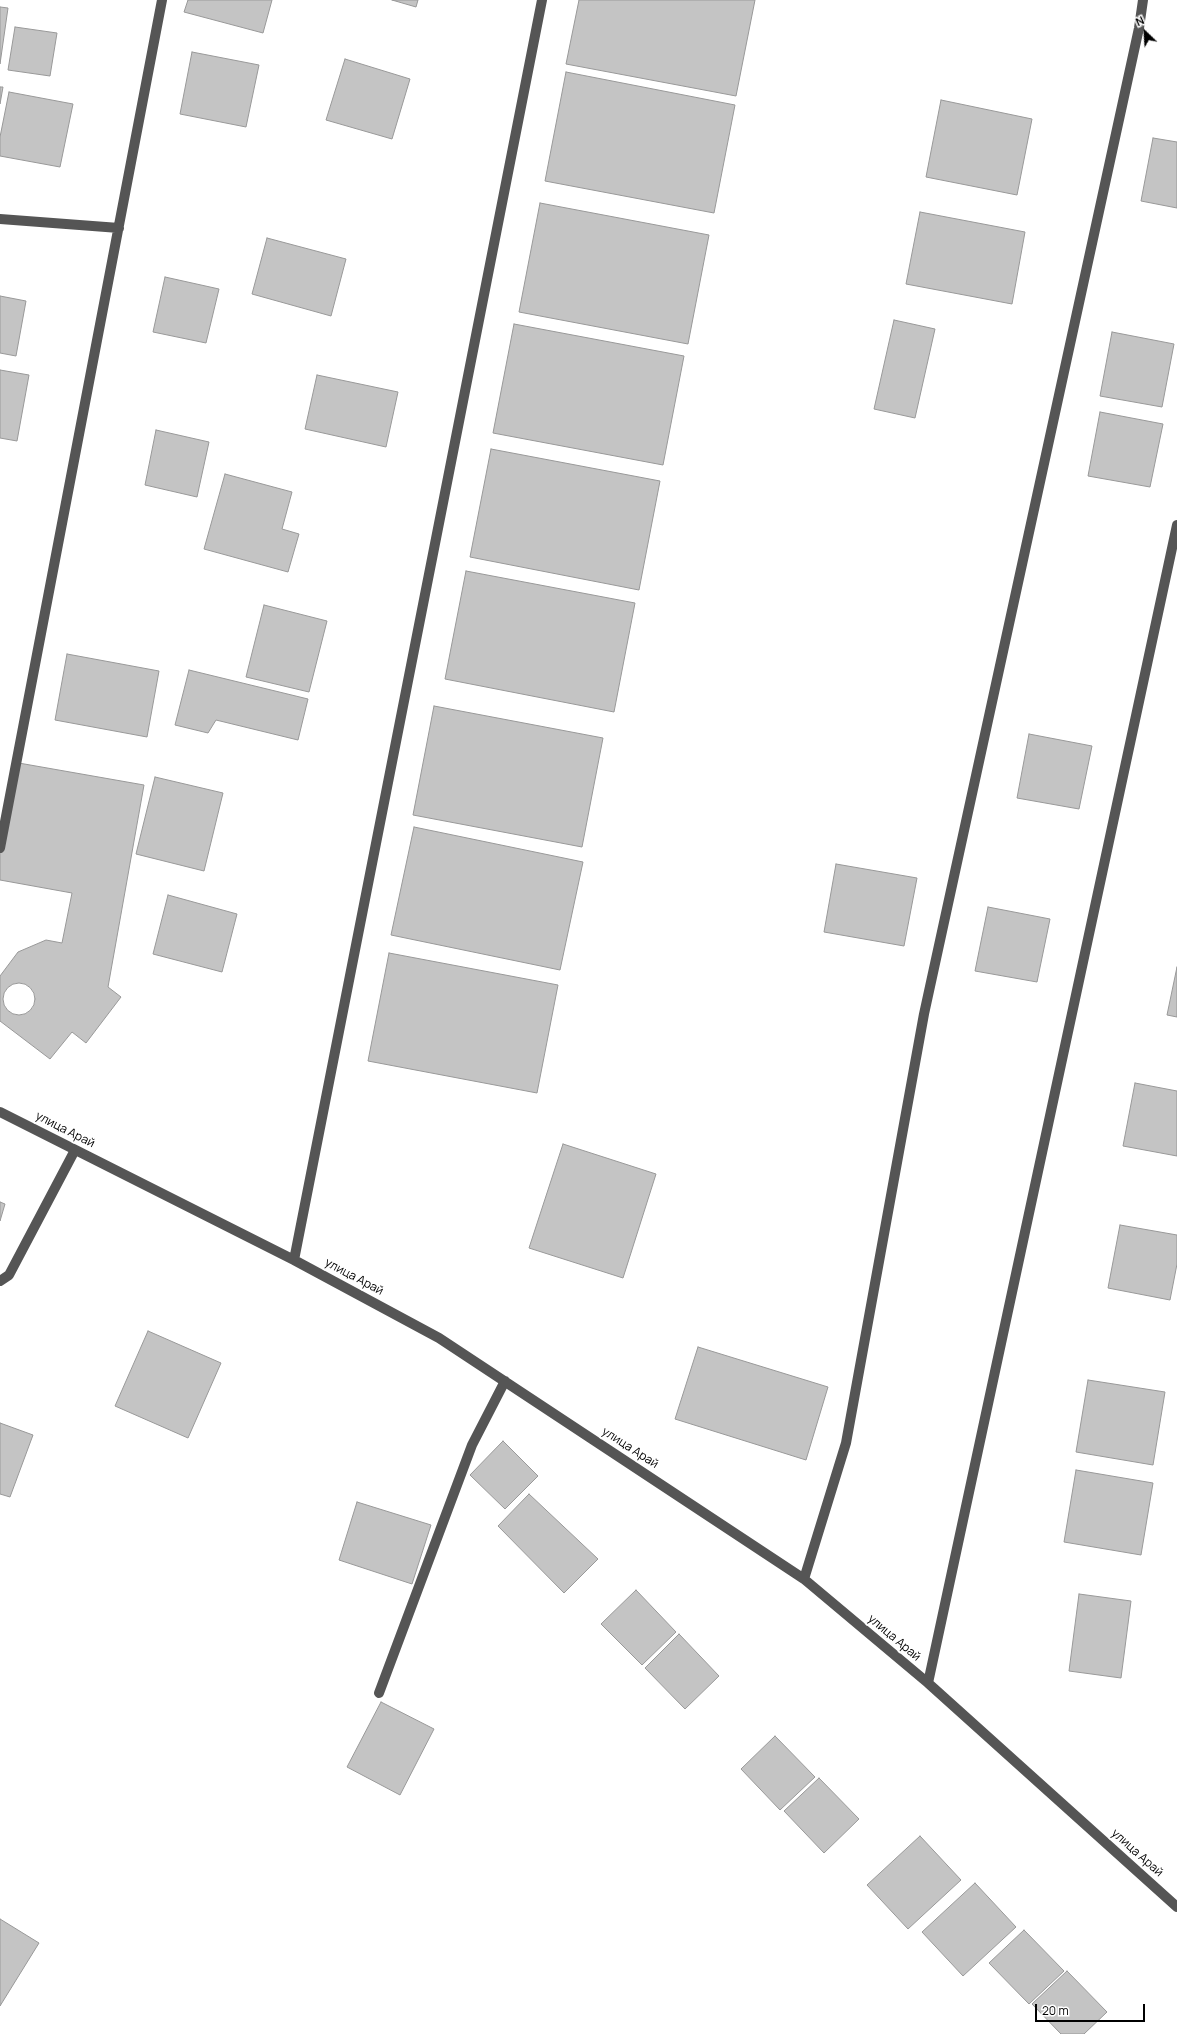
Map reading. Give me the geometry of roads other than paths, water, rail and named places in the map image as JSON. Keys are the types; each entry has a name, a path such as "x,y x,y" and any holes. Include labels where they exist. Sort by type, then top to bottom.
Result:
{"street":[{"path":"0,848 162,0"},
{"path":"294,1260 542,0"},
{"path":"804,1579 846,1443 924,1014 1139,28 1142,0"},
{"path":"0,219 119,228"},
{"path":"928,1683 1177,525"},
{"name":"улица Арай","path":"0,1112 294,1260 439,1338 804,1579 928,1683 1177,1907"},
{"path":"0,1281 9,1275 75,1150"},
{"path":"379,1693 472,1445 505,1381"}]}
